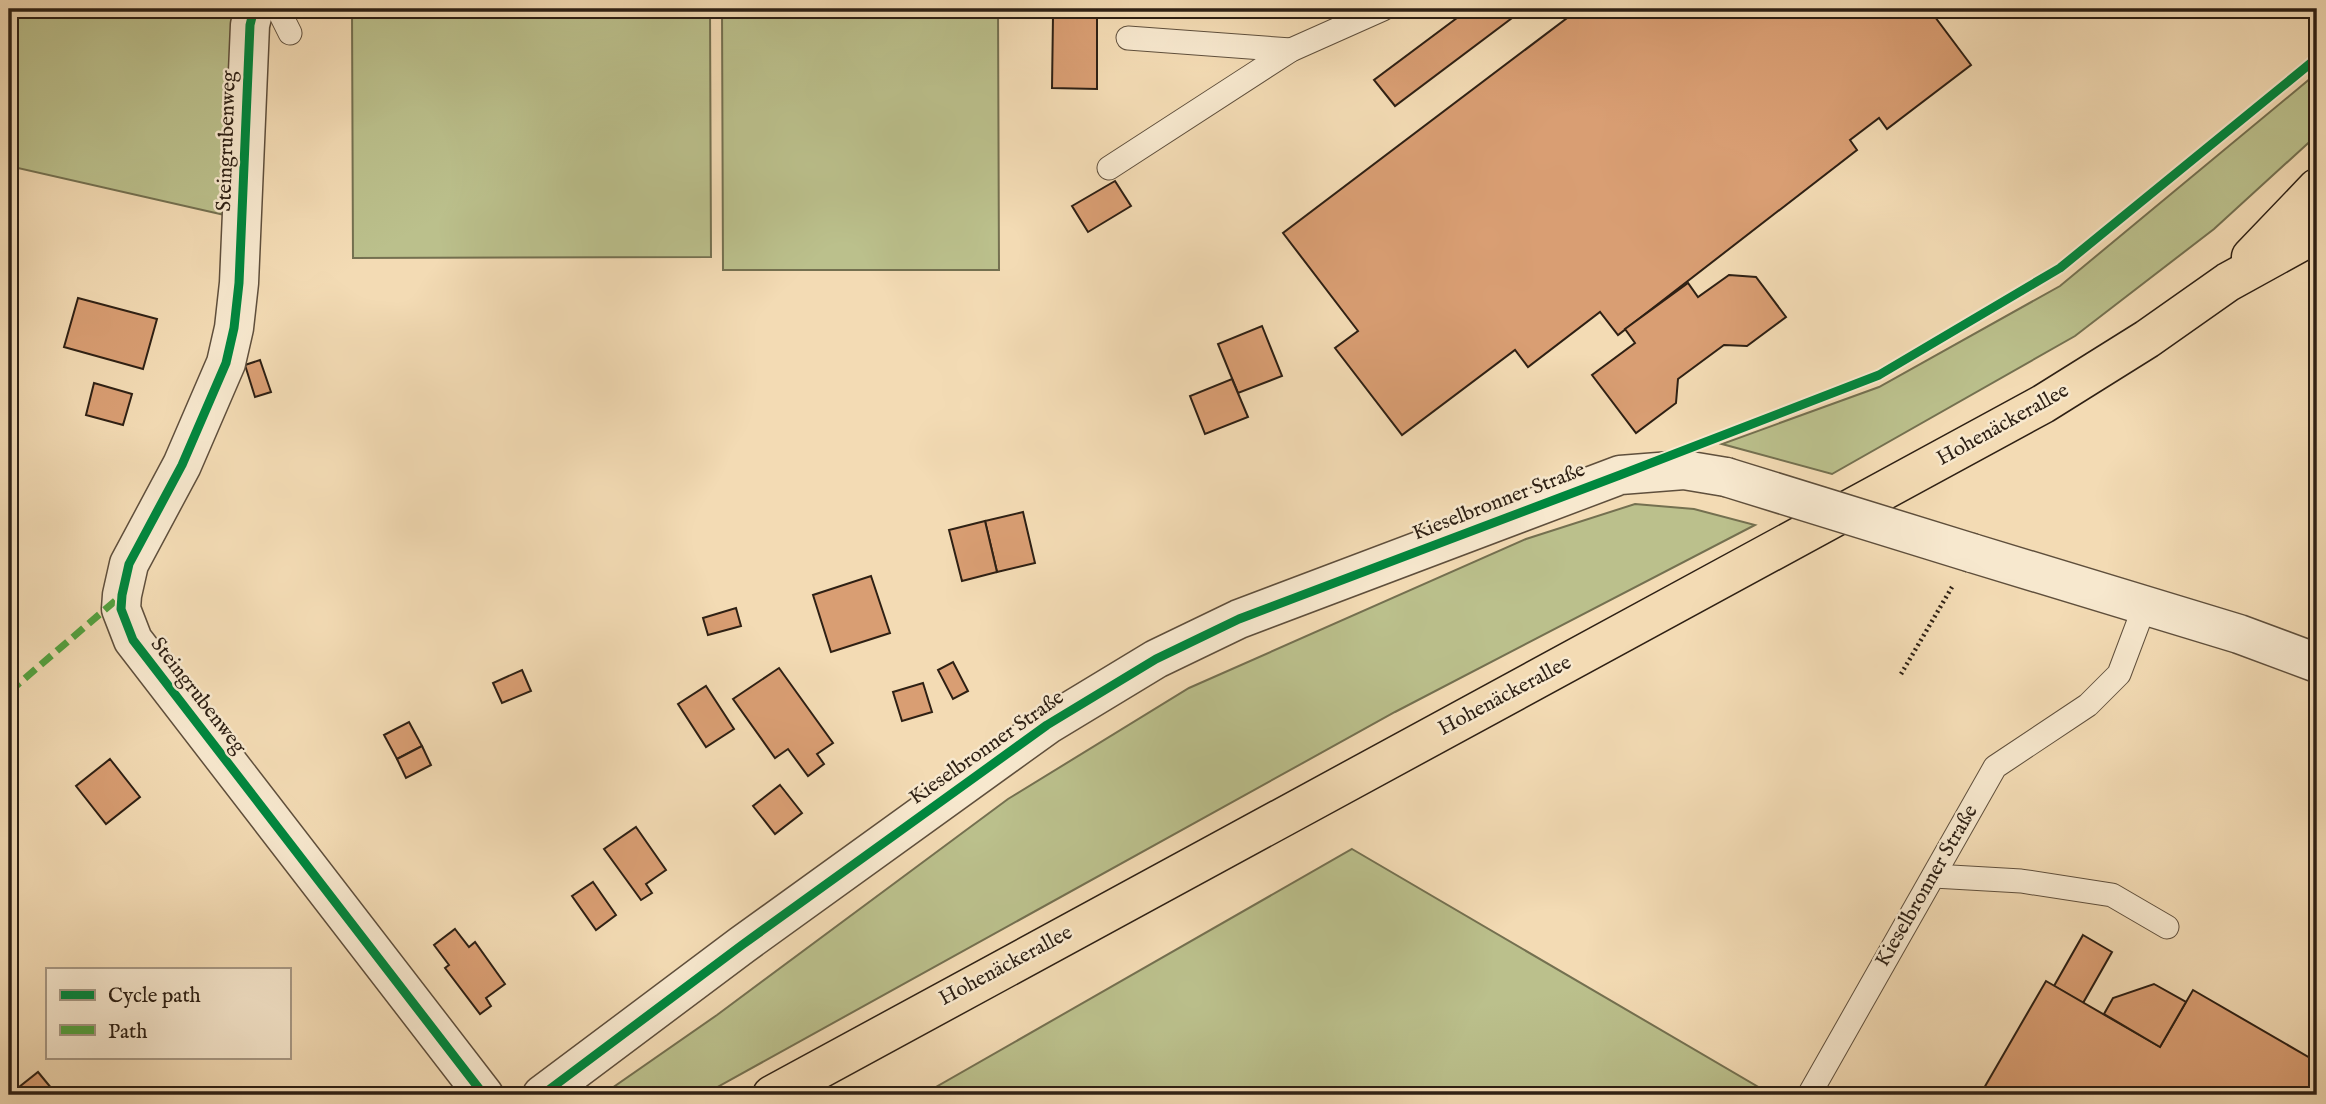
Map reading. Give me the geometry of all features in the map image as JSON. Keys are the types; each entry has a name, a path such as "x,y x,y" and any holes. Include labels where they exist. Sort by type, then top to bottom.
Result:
{"main road":[{"name":"Hohenäckerallee","path":"2228,282 2317,188"},
{"name":"Hohenäckerallee","path":"772,1095 2043,404 2147,339 2228,282 2317,233"}],"street":[{"name":"Steingrubenweg","path":"254,9 250,25 239,283 234,328 226,363 182,465 129,564 121,609 133,640 484,1095"},
{"name":"Kieselbronner Straße","path":"542,1095 742,945 1047,725 1156,659 1239,619 1620,475 1684,470 1726,477 2278,646 2317,663"}],"lane":[{"path":"278,9 290,33"},
{"path":"1109,168 1291,51 1383,9"},
{"path":"1128,38 1291,51"},
{"name":"Kieselbronner Straße","path":"1809,1095 1995,767 2088,705 2119,674 2145,605"},
{"path":"1934,876 2021,881 2112,895 2167,927"}],"path":[{"path":"1901,674 1972,553"}],"green space":[{"path":"9,9 254,9 242,219 9,166"},
{"path":"352,9 710,9 711,257 353,258"},
{"path":"722,9 998,9 999,270 723,270"},
{"path":"2317,73 2317,135 2214,229 2075,336 1832,474 1722,444 1879,387 2060,286"},
{"path":"1635,504 1694,509 1755,525 1395,712 703,1095 602,1095 717,1015 1008,799 1189,688 1526,539"},
{"path":"1352,849 1772,1095 922,1095"}],"building":[{"path":"1033,9 1097,9 1097,89 1052,88 1053,16 1032,16"},
{"path":"1469,9 1524,9 1395,106 1374,80"},
{"path":"1579,9 1929,9 1971,65 1887,129 1879,118 1850,140 1857,150 1618,335 1600,312 1528,367 1515,350 1402,435 1335,348 1358,331 1283,233"},
{"path":"1115,181 1131,206 1088,232 1072,206"},
{"path":"1729,275 1756,277 1786,317 1747,346 1724,345 1678,379 1676,403 1636,433 1592,375 1635,343 1625,329 1688,283 1698,297"},
{"path":"78,298 157,319 143,369 64,347"},
{"path":"1262,326 1282,376 1238,393 1218,344"},
{"path":"260,360 271,392 255,397 245,365"},
{"path":"1232,379 1248,417 1205,434 1190,396"},
{"path":"94,383 132,394 123,425 86,415"},
{"path":"1023,512 1035,563 997,572 985,521"},
{"path":"985,521 997,572 962,581 949,530"},
{"path":"871,576 890,633 831,652 813,595"},
{"path":"736,608 741,626 708,635 703,618"},
{"path":"953,662 968,691 953,699 938,670"},
{"path":"779,668 833,743 817,754 824,764 808,776 788,749 775,758 733,699"},
{"path":"522,670 531,691 502,703 493,683"},
{"path":"923,683 932,712 902,721 893,692"},
{"path":"706,686 734,729 706,747 678,704"},
{"path":"409,722 422,746 397,759 384,735"},
{"path":"422,746 431,765 406,778 397,759"},
{"path":"110,759 140,797 106,824 76,786"},
{"path":"780,785 802,813 775,834 753,806"},
{"path":"636,827 666,870 646,884 652,893 641,900 604,849"},
{"path":"593,882 616,915 596,930 572,896"},
{"path":"455,929 469,947 475,942 505,984 486,998 491,1006 480,1014 445,968 449,965 434,945"},
{"path":"2083,935 2112,952 2083,1003 2054,986"},
{"path":"2046,981 2160,1047 2193,990 2317,1062 2317,1095 1980,1095"},
{"path":"2154,984 2186,1002 2160,1047 2104,1014 2113,998"},
{"path":"38,1072 57,1095 9,1095"}],"marked path":[{"path":"9,692 122,595"}],"cycle path":[{"path":"254,9 250,25 239,283 234,328 226,363 182,465 129,564 121,609 133,640 484,1095"},
{"path":"542,1095 742,945 1047,725 1156,659 1239,619 1879,375 2060,268 2317,58"}]}
